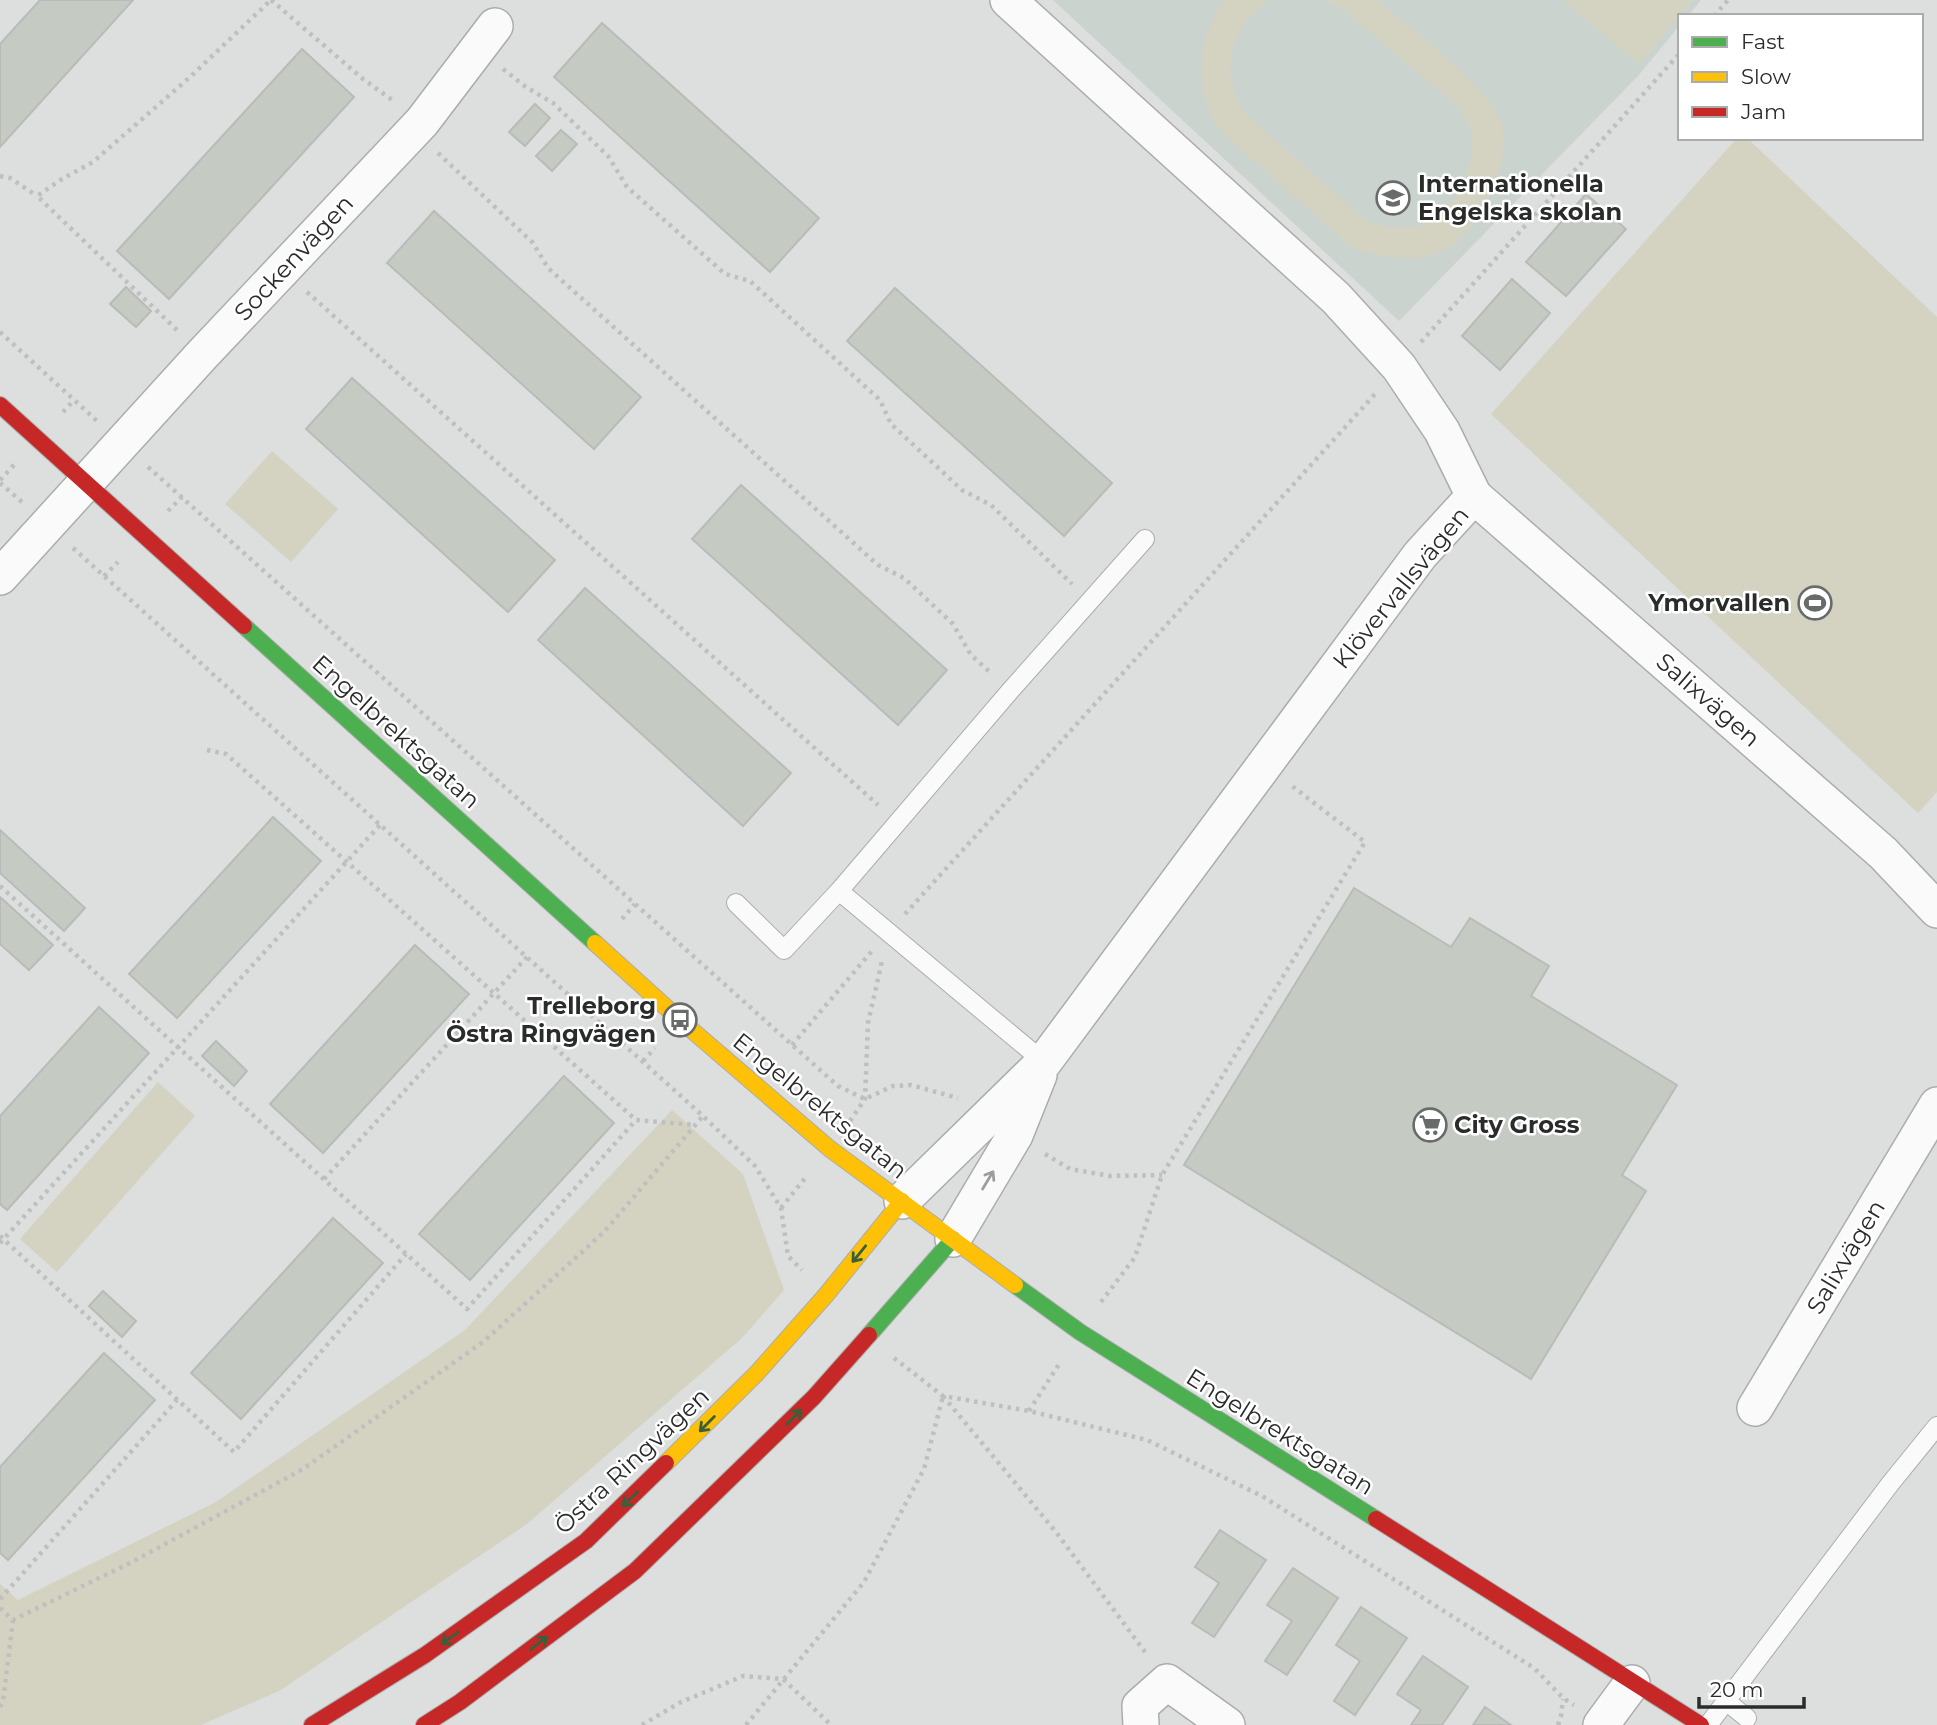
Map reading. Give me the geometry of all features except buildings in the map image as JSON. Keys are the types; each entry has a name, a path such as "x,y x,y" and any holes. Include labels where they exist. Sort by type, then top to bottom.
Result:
{"main road":[{"name":"Engelbrektsgatan","path":"0,405 680,1020 830,1149 1080,1332 1701,1725"},
{"name":"Östra Ringvägen","path":"312,1725 425,1655 586,1541 757,1373 826,1295 902,1201"},
{"path":"424,1725 460,1702 635,1571 814,1397 953,1239"}],"street":[{"name":"Klövervallsvägen","path":"953,1239 1003,1125 1044,1062 1420,555 1474,496 1442,431 1399,368 1336,298 1008,0"},
{"name":"Sockenvägen","path":"0,576 202,355 419,126 487,37"},
{"name":"Salixvägen","path":"1474,496 1883,853 1937,910"},
{"name":"Salixvägen","path":"1755,1408 1937,1105"},
{"name":"Klövervallsvägen","path":"902,1201 1003,1125"},
{"path":"1141,1725 1140,1706 1167,1682 1227,1725"},
{"path":"1601,1724 1632,1682"}],"lane":[{"path":"736,903 784,950 839,891 1010,691 1145,539"},
{"path":"839,891 1044,1062"},
{"path":"1708,1725 1937,1426"},
{"path":"1726,1701 1747,1718"}],"path":[{"path":"37,196 62,178 93,162 189,78 271,0 419,126 533,243 548,268 878,565 904,578 953,624 971,655 1010,691"},
{"path":"1715,14 1728,0"},
{"path":"487,37 526,87 553,103 608,156 627,187 725,274 750,281 880,400 891,424 962,490 991,505 1090,602"},
{"path":"792,1045 889,932 1678,56"},
{"path":"0,176 10,178 37,196 202,355"},
{"path":"282,270 897,822"},
{"path":"0,332 838,1086 865,1099"},
{"path":"47,525 704,1116 755,1166 780,1208 789,1256 826,1295"},
{"path":"207,750 226,754 636,1121 695,1125"},
{"path":"1029,1411 1080,1332 1135,1256 1162,1175 1365,842 1265,764"},
{"path":"380,825 1,1239 234,1452 406,1254"},
{"path":"0,886 467,1309 636,1121"},
{"path":"619,922 635,904"},
{"path":"865,1099 868,1023 889,932"},
{"path":"324,1180 527,957"},
{"path":"643,1061 656,1047"},
{"path":"780,1208 830,1149 865,1099 893,1086 911,1085 953,1096 1070,1169 1110,1176 1162,1175"},
{"path":"13,1620 132,1562 303,1469 483,1342 604,1232 704,1116"},
{"path":"866,1337 943,1396 1056,1532 1167,1682"},
{"path":"943,1396 1029,1411 1147,1440 1262,1496 1534,1668 1563,1699 1601,1724"},
{"path":"746,1725 864,1582 924,1469 943,1396"},
{"path":"0,1599 177,1400"},
{"path":"0,1608 13,1620"},
{"path":"0,1707 13,1620"},
{"path":"642,1725 679,1703 743,1676 783,1679 831,1725"},
{"path":"1558,1725 1563,1699"}],"shaded area":[{"name":"Internationella Engelska skolan","path":"1053,0 1701,0 1690,14 1678,14 1678,27 1638,76 1399,321"}],"green space":[{"path":"1225,0 1270,0 1249,18 1232,54 1231,81 1241,107 1366,221 1401,228 1431,222 1449,206 1464,181 1471,160 1473,140 1467,121 1458,107 1343,9 1323,0 1377,0 1465,75 1494,108 1501,123 1503,141 1496,181 1476,220 1462,236 1447,248 1421,257 1391,257 1352,248 1230,140 1213,119 1202,85 1208,31"},
{"path":"1562,0 1693,0 1681,14 1678,14 1678,18 1639,64"},
{"name":"Ymorvallen","path":"1735,140 1749,140 1937,317 1937,792 1918,813 1491,414"},
{"path":"272,451 338,509 291,562 225,504"},
{"path":"158,1082 195,1116 57,1272 20,1239"},
{"path":"672,1110 743,1174 784,1290 742,1338 527,1524 279,1691 201,1725 0,1725 0,1584 18,1600 216,1502 465,1330"}],"traffic: fast":[{"path":"244,626 595,943"},
{"path":"869,1335 953,1239"},
{"path":"1015,1285 1080,1332 1376,1519"}],"traffic: slow":[{"path":"595,943 830,1149 1015,1285"},
{"path":"666,1463 757,1373 826,1295 902,1201"}],"traffic: jam":[{"path":"0,405 244,626"},
{"path":"424,1725 460,1702 635,1571 814,1397 869,1335"},
{"path":"312,1725 425,1655 586,1541 666,1463"},
{"path":"1376,1519 1701,1725"}],"place":[{"name":"Internationella Engelska skolan","path":"1393,198"},
{"name":"Ymorvallen","path":"1815,603"},
{"name":"Trelleborg Östra Ringvägen","path":"680,1020"},
{"name":"City Gross","path":"1430,1125"}]}
